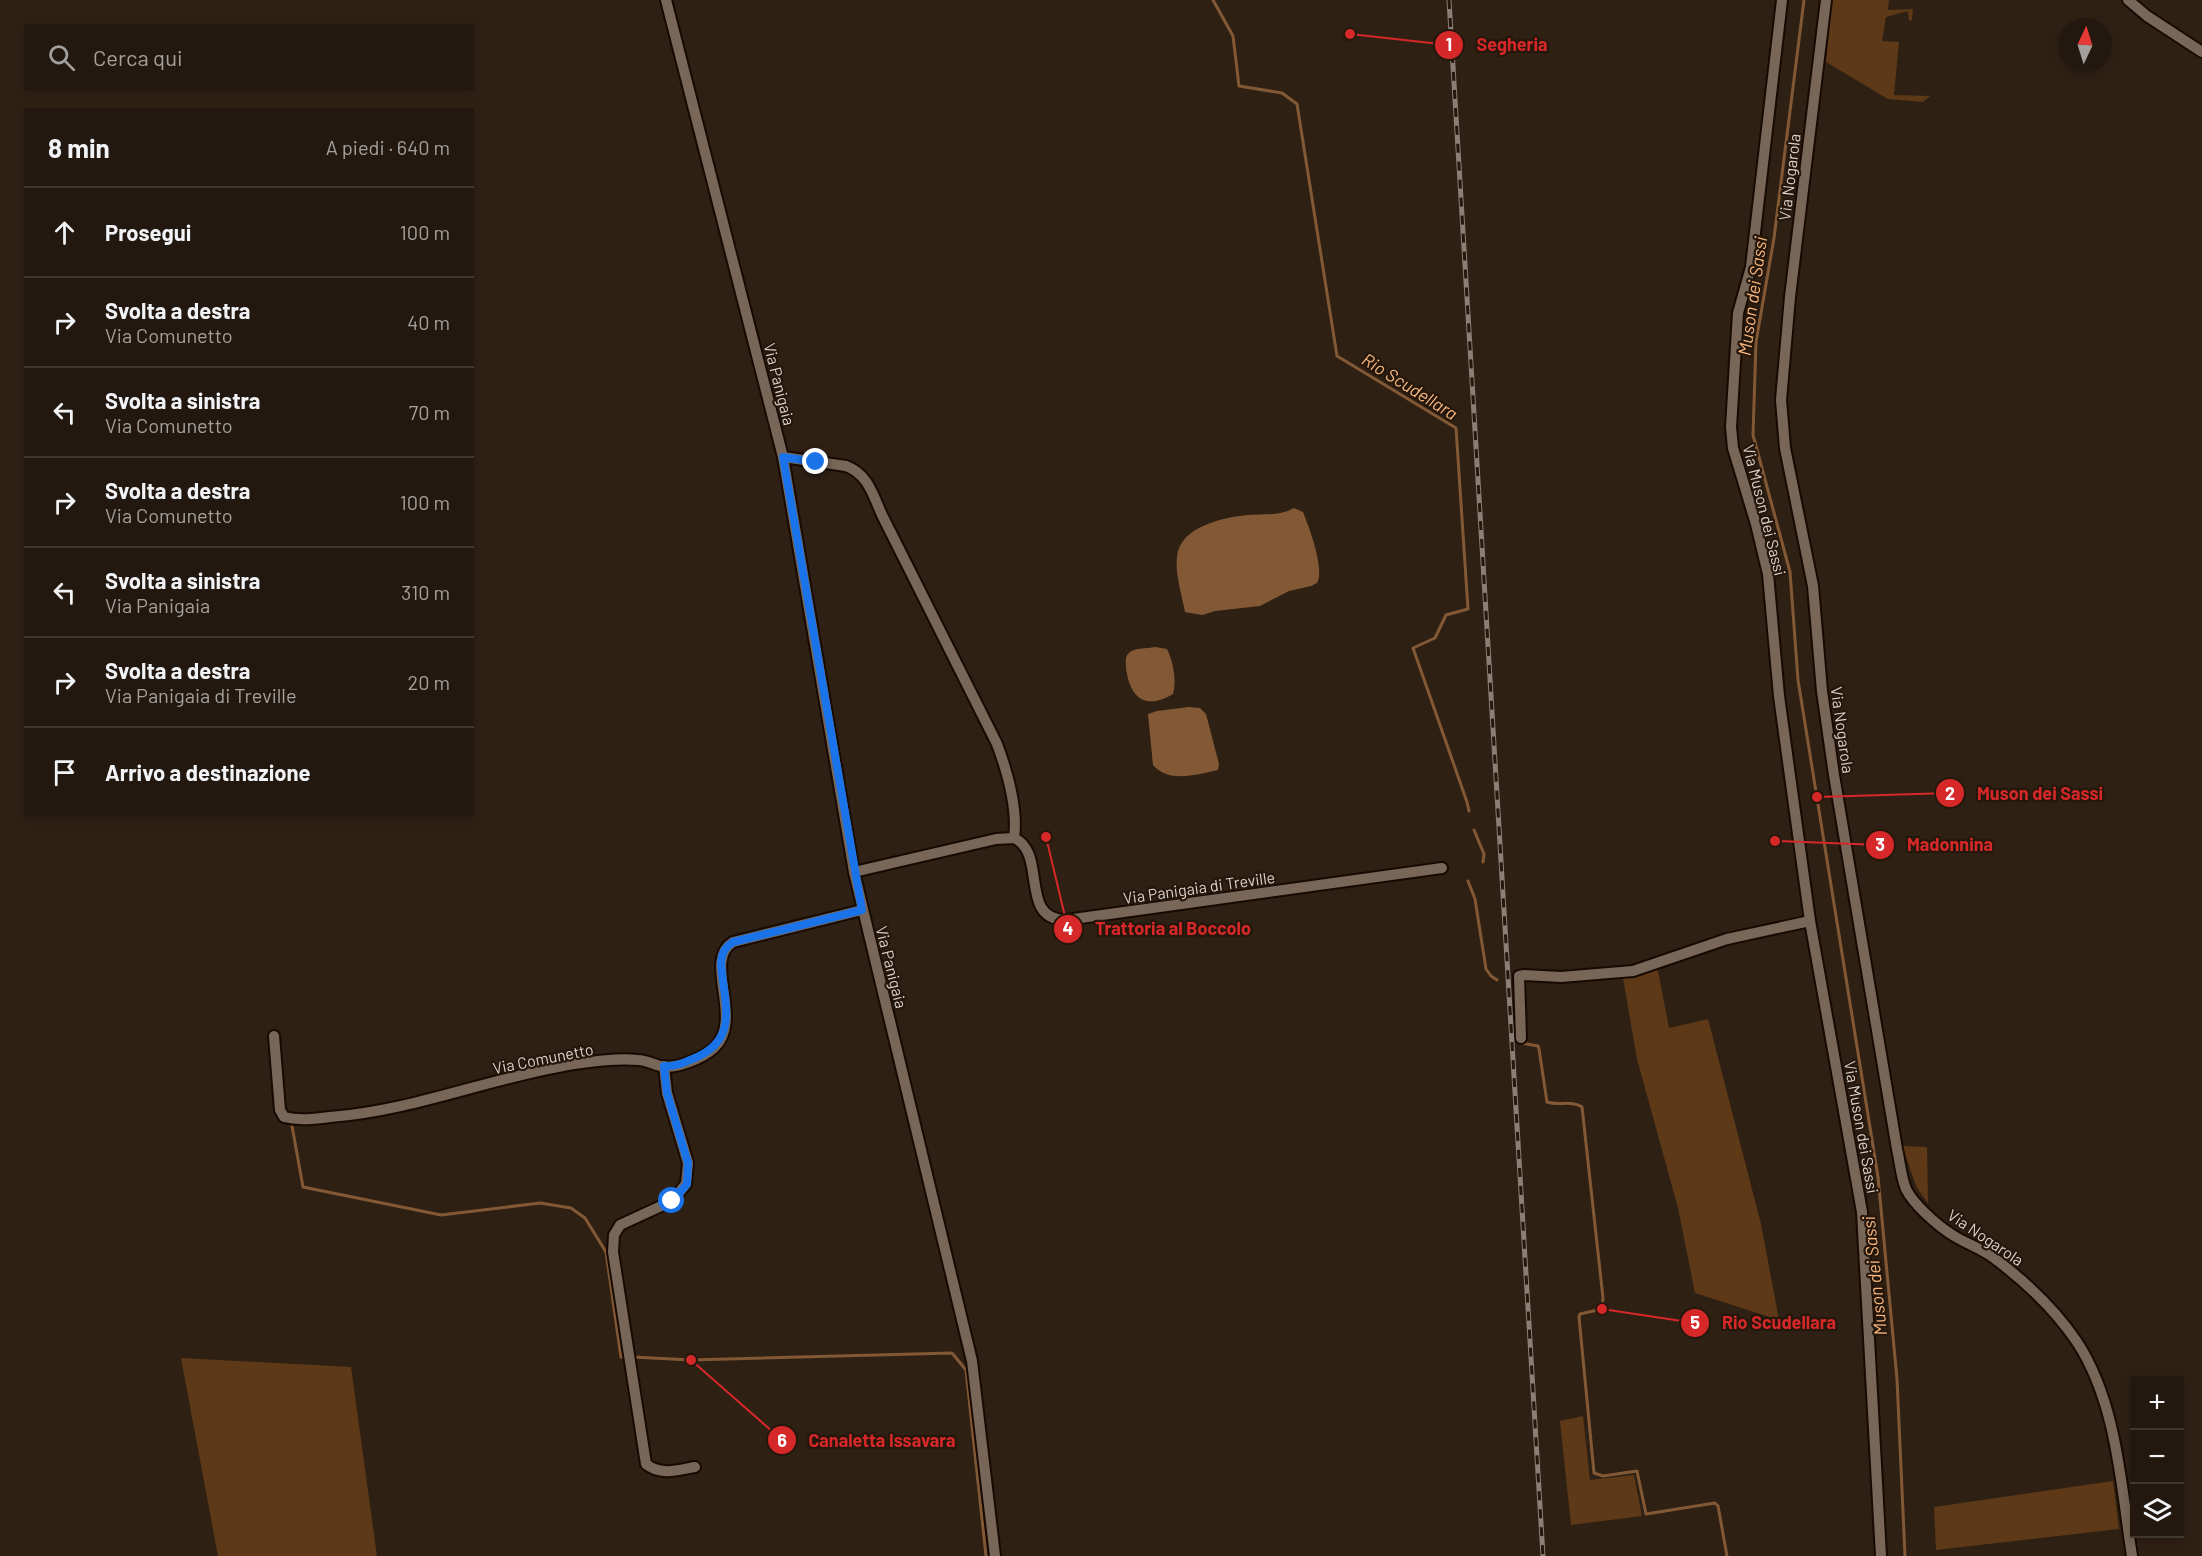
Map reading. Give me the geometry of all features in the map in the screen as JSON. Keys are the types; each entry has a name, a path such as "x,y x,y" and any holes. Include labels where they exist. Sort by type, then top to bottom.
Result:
{"street":[{"name":"Via Panigaia","path":"666,0 783,457 854,872 972,1361 995,1556"},
{"name":"Via Muson dei Sassi","path":"1782,0 1751,267 1738,313 1731,428 1733,448 1756,524 1768,574 1779,696 1810,921 1862,1212 1881,1556"},
{"name":"Via Nogarola","path":"1826,0 1790,297 1781,400 1785,448 1813,586 1822,691 1833,764 1897,1149 1906,1189 1917,1205 1950,1233 1992,1256 2028,1284 2077,1343 2099,1382 2111,1424 2132,1556"},
{"path":"2128,0 2147,16 2202,52"},
{"name":"Via Panigaia di Treville","path":"783,457 846,466 855,469 866,480 997,744 1007,777 1015,827 1014,838 1026,848 1037,894 1048,916 1060,920 1442,868"},
{"path":"854,872 996,839 1014,838"},
{"name":"Via Comunetto","path":"274,1036 280,1110 284,1117 290,1119 342,1117 366,1113 574,1064 637,1060 670,1067 705,1054 714,1049 720,1041 726,1021 721,964 726,947 733,942 862,910"},
{"path":"1521,1038 1519,976 1561,976 1633,971 1727,939 1810,921"},
{"path":"664,1066 667,1093 688,1163 687,1184 672,1201 620,1225 614,1235 613,1252 646,1464 654,1470 664,1472 695,1467"}],"shaded area":[{"path":"1832,0 1889,0 1888,10 1913,9 1912,20 1909,21 1908,11 1886,17 1882,41 1899,42 1894,95 1930,96 1923,102 1888,99 1826,62"},
{"path":"1294,508 1303,512 1312,537 1318,558 1317,583 1289,591 1260,606 1215,611 1202,615 1185,612 1178,578 1177,557 1186,538 1194,531 1216,521 1238,516 1278,513"},
{"path":"1155,647 1167,649 1175,683 1173,694 1163,699 1147,701 1140,698 1131,686 1126,658 1133,650"},
{"path":"1189,707 1200,708 1206,714 1219,764 1218,770 1184,776 1167,774 1153,765 1148,714"},
{"path":"1657,966 1669,1028 1708,1019 1761,1224 1779,1320 1695,1293 1678,1208 1637,1059 1623,978"},
{"path":"1902,1146 1927,1147 1928,1203 1917,1188"},
{"path":"181,1358 351,1367 377,1556 218,1556"},
{"path":"1583,1416 1590,1480 1634,1475 1642,1516 1571,1525 1560,1421"},
{"path":"2113,1481 2119,1529 1936,1550 1934,1507"}],"waterway":[{"name":"Rio Scudellara","path":"1213,0 1233,36 1239,86 1282,93 1297,104 1337,356 1456,428 1468,609 1446,615 1435,638 1413,648 1469,811"},
{"name":"Muson dei Sassi","path":"1804,0 1774,238 1756,342 1753,435 1790,572 1798,680 1878,1177 1897,1379 1905,1556"},
{"name":"Rio Scudellara","path":"1474,830 1484,854 1483,862"},
{"name":"Rio Scudellara","path":"1468,881 1475,899 1486,969 1497,980"},
{"name":"Rio Scudellara","path":"1521,1043 1538,1046 1547,1102 1574,1104 1582,1107 1603,1298 1602,1309 1580,1314 1579,1317 1594,1473 1603,1476 1637,1471 1646,1514 1715,1503 1718,1506 1727,1556"},
{"path":"292,1126 303,1187 441,1215 540,1203 571,1208 585,1218 606,1252 621,1357 626,1357"},
{"path":"633,1357 691,1360 952,1353 966,1370 986,1556"}],"railway":[{"path":"1449,0 1543,1556"}],"place":[{"name":"Segheria","path":"1350,34"},
{"name":"Muson dei Sassi","path":"1817,797"},
{"name":"Trattoria al Boccolo","path":"1046,837"},
{"name":"Madonnina","path":"1775,841"},
{"name":"Rio Scudellara","path":"1602,1309"},
{"name":"Canaletta Issavara","path":"691,1360"}],"route":[{"path":"672,1201 687,1184 688,1163 667,1093 664,1066 670,1067 705,1054 714,1049 720,1041 725,1031 726,1021 721,964 726,947 733,942 862,910 783,457 816,462"}]}
